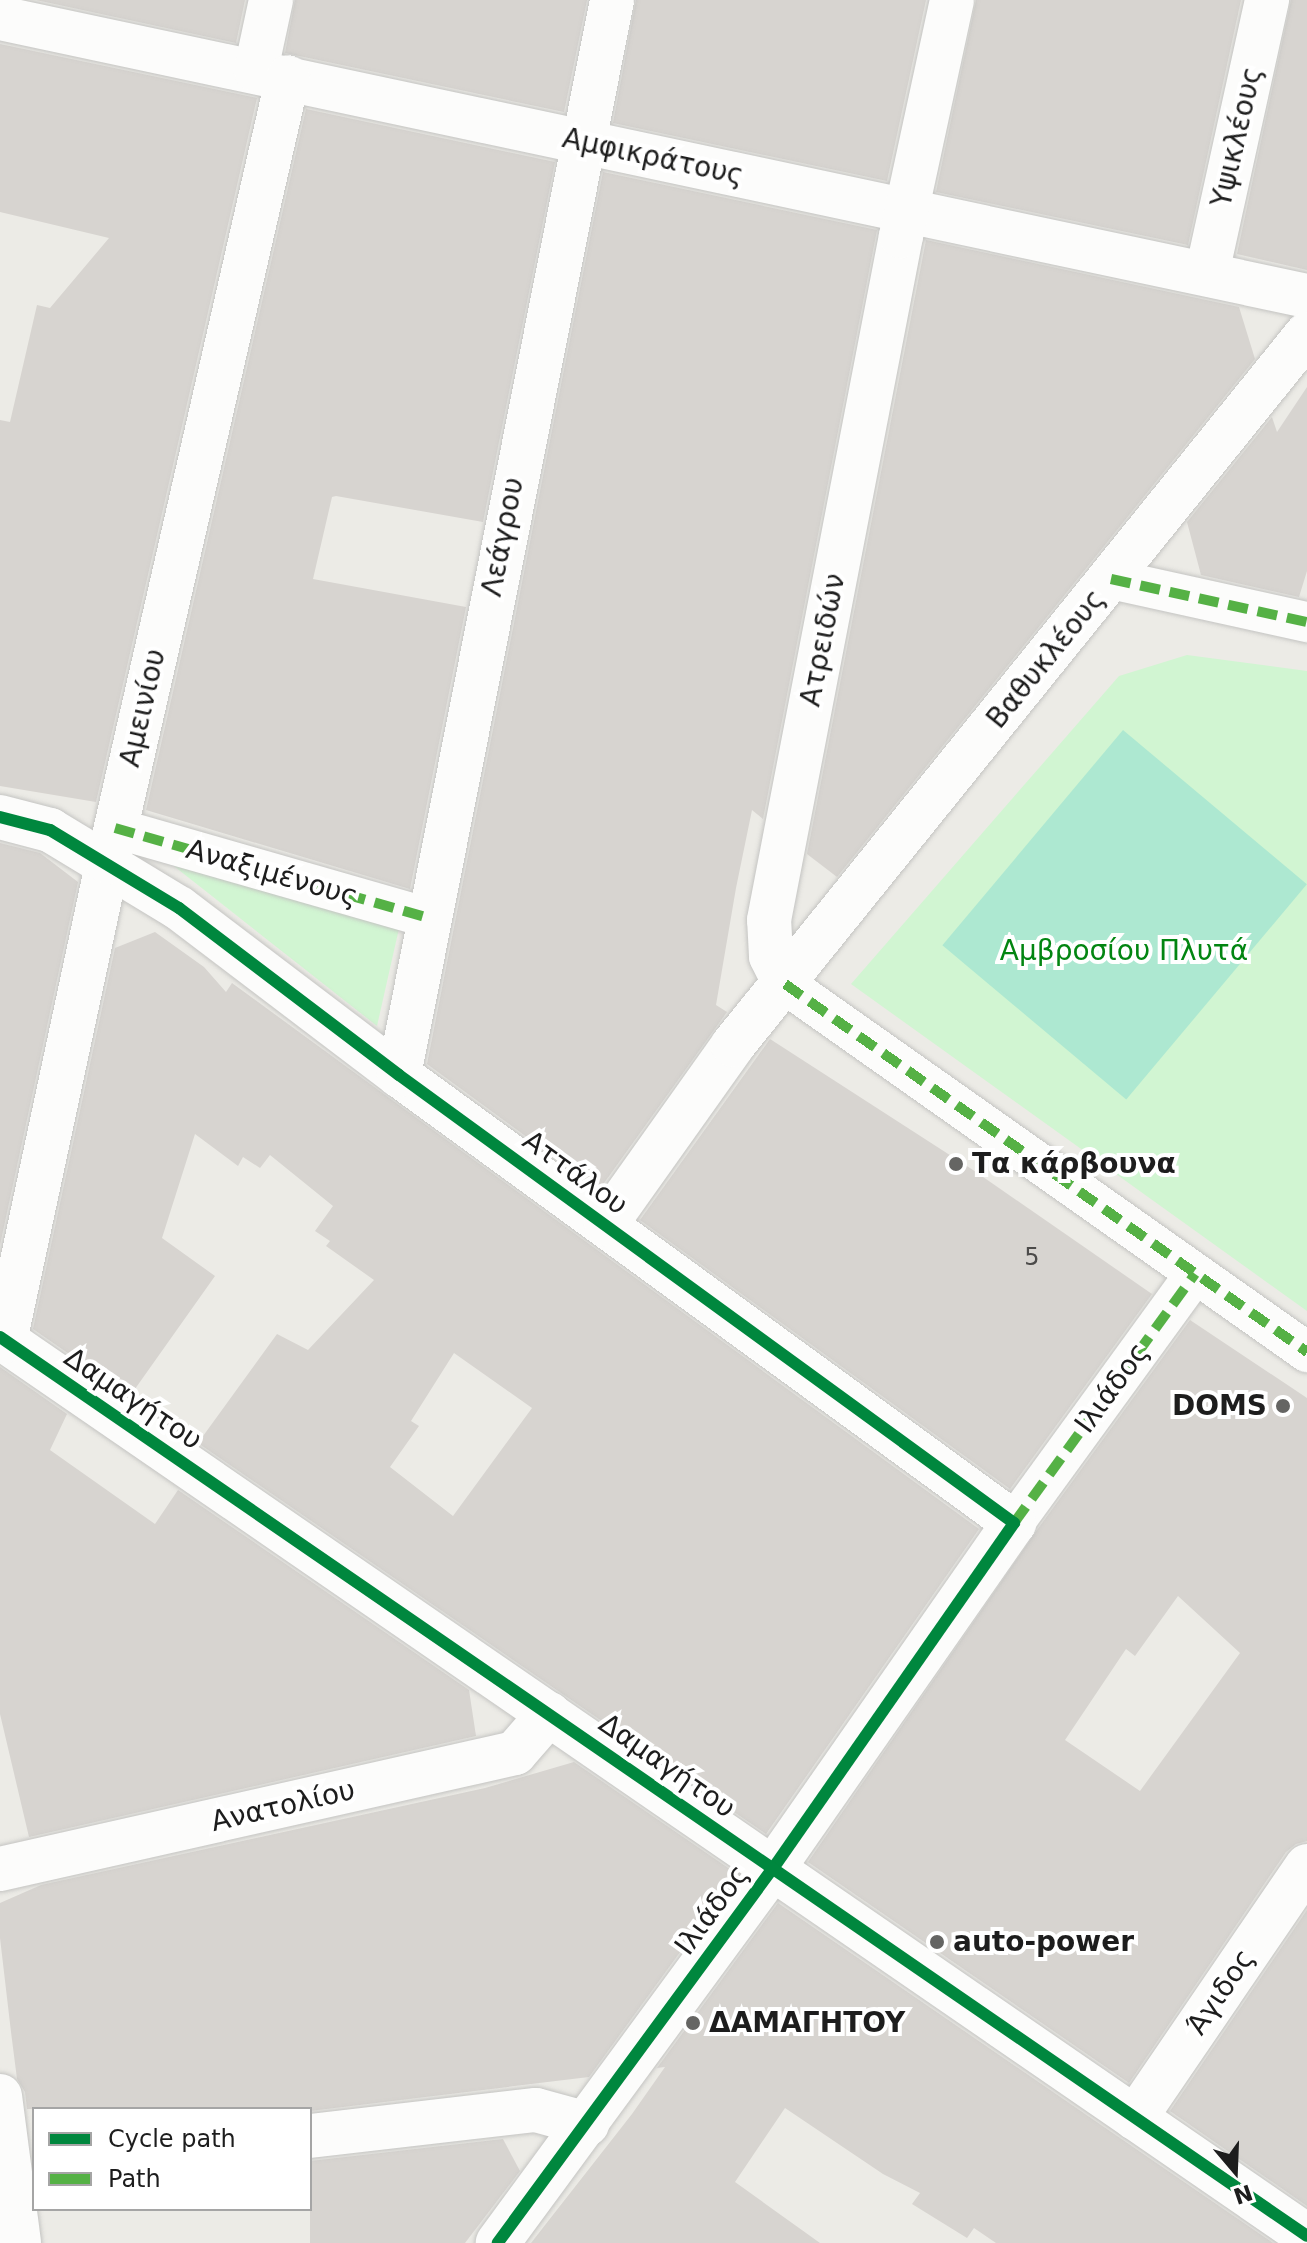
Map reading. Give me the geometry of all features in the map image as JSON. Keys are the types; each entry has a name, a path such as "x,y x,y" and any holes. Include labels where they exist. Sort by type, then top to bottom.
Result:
{"street":[{"name":"Αμεινίου","path":"3,1339 112,845 272,74 271,0"},
{"name":"Λεάγρου","path":"399,1075 581,143 612,0"},
{"name":"Ατρειδών","path":"785,984 771,956 769,920 906,209 952,0"},
{"name":"Υψικλέους","path":"1207,273 1267,0"},
{"name":"Αμφικράτους","path":"0,18 1307,296"},
{"name":"Βαθυκλέους","path":"785,984 1307,334"},
{"path":"1111,579 1307,622"},
{"name":"Αναξιμένους","path":"0,817 428,918"},
{"name":"Αττάλου","path":"112,845 179,908 399,1075 1014,1523"},
{"path":"606,1224 733,1045 785,984 1307,1352"},
{"name":"Ιλιάδος","path":"510,2239 587,2124 1195,1274"},
{"name":"Δαμαγήτου","path":"3,1339 1307,2236"},
{"name":"Ανατολίου","path":"0,1869 515,1753 549,1714"},
{"name":"Άγιδος","path":"1135,2118 1307,1866"},
{"path":"0,2096 22,2170 19,2243"},
{"path":"312,2136 536,2110 587,2124"}],"green space":[{"name":"Αμβροσίου Πλυτά","path":"1187,655 1307,671 1307,1311 851,984 1119,676"},
{"path":"1123,730 1307,884 1126,1100 942,945"},
{"path":"170,863 400,924 377,1026"}],"building":[{"path":"36,0 245,0 236,43"},
{"path":"295,0 587,0 564,112 285,53"},
{"path":"636,0 926,0 887,181 613,123"},
{"path":"976,0 1241,0 1188,245 936,192"},
{"path":"1291,0 1307,0 1307,270 1237,254"},
{"path":"0,44 257,98 96,802 0,786 0,420 10,422 37,305 50,308 109,238 0,212"},
{"path":"306,109 555,162 483,522 332,497 313,579 466,607 410,889 146,810"},
{"path":"603,172 877,230 763,819 752,810 736,888 716,1005 727,1012 599,1190 427,1064"},
{"path":"926,240 1239,307 1255,359 837,877 807,854"},
{"path":"1307,387 1307,571 1299,597 1201,575 1187,522 1272,417 1277,432"},
{"path":"0,843 40,853 78,882 0,1245"},
{"path":"155,932 204,967 226,992 232,983 979,1529 766,1834 198,1443 277,1334 308,1350 374,1280 326,1246 330,1241 315,1231 333,1206 270,1155 260,1168 243,1157 238,1166 195,1134 162,1238 215,1276 130,1396 33,1329 115,948","holes":["454,1353 532,1408 453,1516 390,1467 419,1426 411,1421"]},
{"path":"770,1039 973,1170 1152,1294 1010,1489 640,1220"},
{"path":"1190,1320 1307,1398 1307,1841 1296,1844 1286,1852 1129,2083 808,1862 1037,1530","holes":["1178,1596 1240,1653 1140,1791 1065,1740 1126,1649 1135,1656"]},
{"path":"0,1367 67,1414 50,1450 155,1524 178,1490 469,1690 476,1736 29,1837 0,1714"},
{"path":"574,1762 737,1874 589,2077 312,2111 312,2107 27,2109 25,2092 17,2079 0,1938 0,1903 41,1885 485,1788"},
{"path":"778,1903 1273,2243 996,2243 974,2228 967,2238 912,2204 920,2193 883,2174 785,2108 735,2182 820,2243 531,2243 632,2114 665,2067 657,2068"},
{"path":"1307,1910 1307,2206 1170,2111"},
{"path":"503,2139 520,2171 465,2243 310,2243 312,2161"}],"marked path":[{"path":"1111,579 1307,622"},
{"path":"115,828 428,918"},
{"path":"785,984 1307,1352"},
{"path":"1014,1523 1195,1274"}],"cycle path":[{"path":"0,817 50,830 179,908 399,1075 1014,1523 773,1868 498,2243"},
{"path":"0,1337 1307,2236"}],"place":[{"name":"Τα κάρβουνα","path":"956,1164"},
{"name":"DOMS","path":"1283,1406"},
{"name":"auto-power","path":"937,1942"},
{"name":"ΔΑΜΑΓHΤOY","path":"693,2023"}]}
